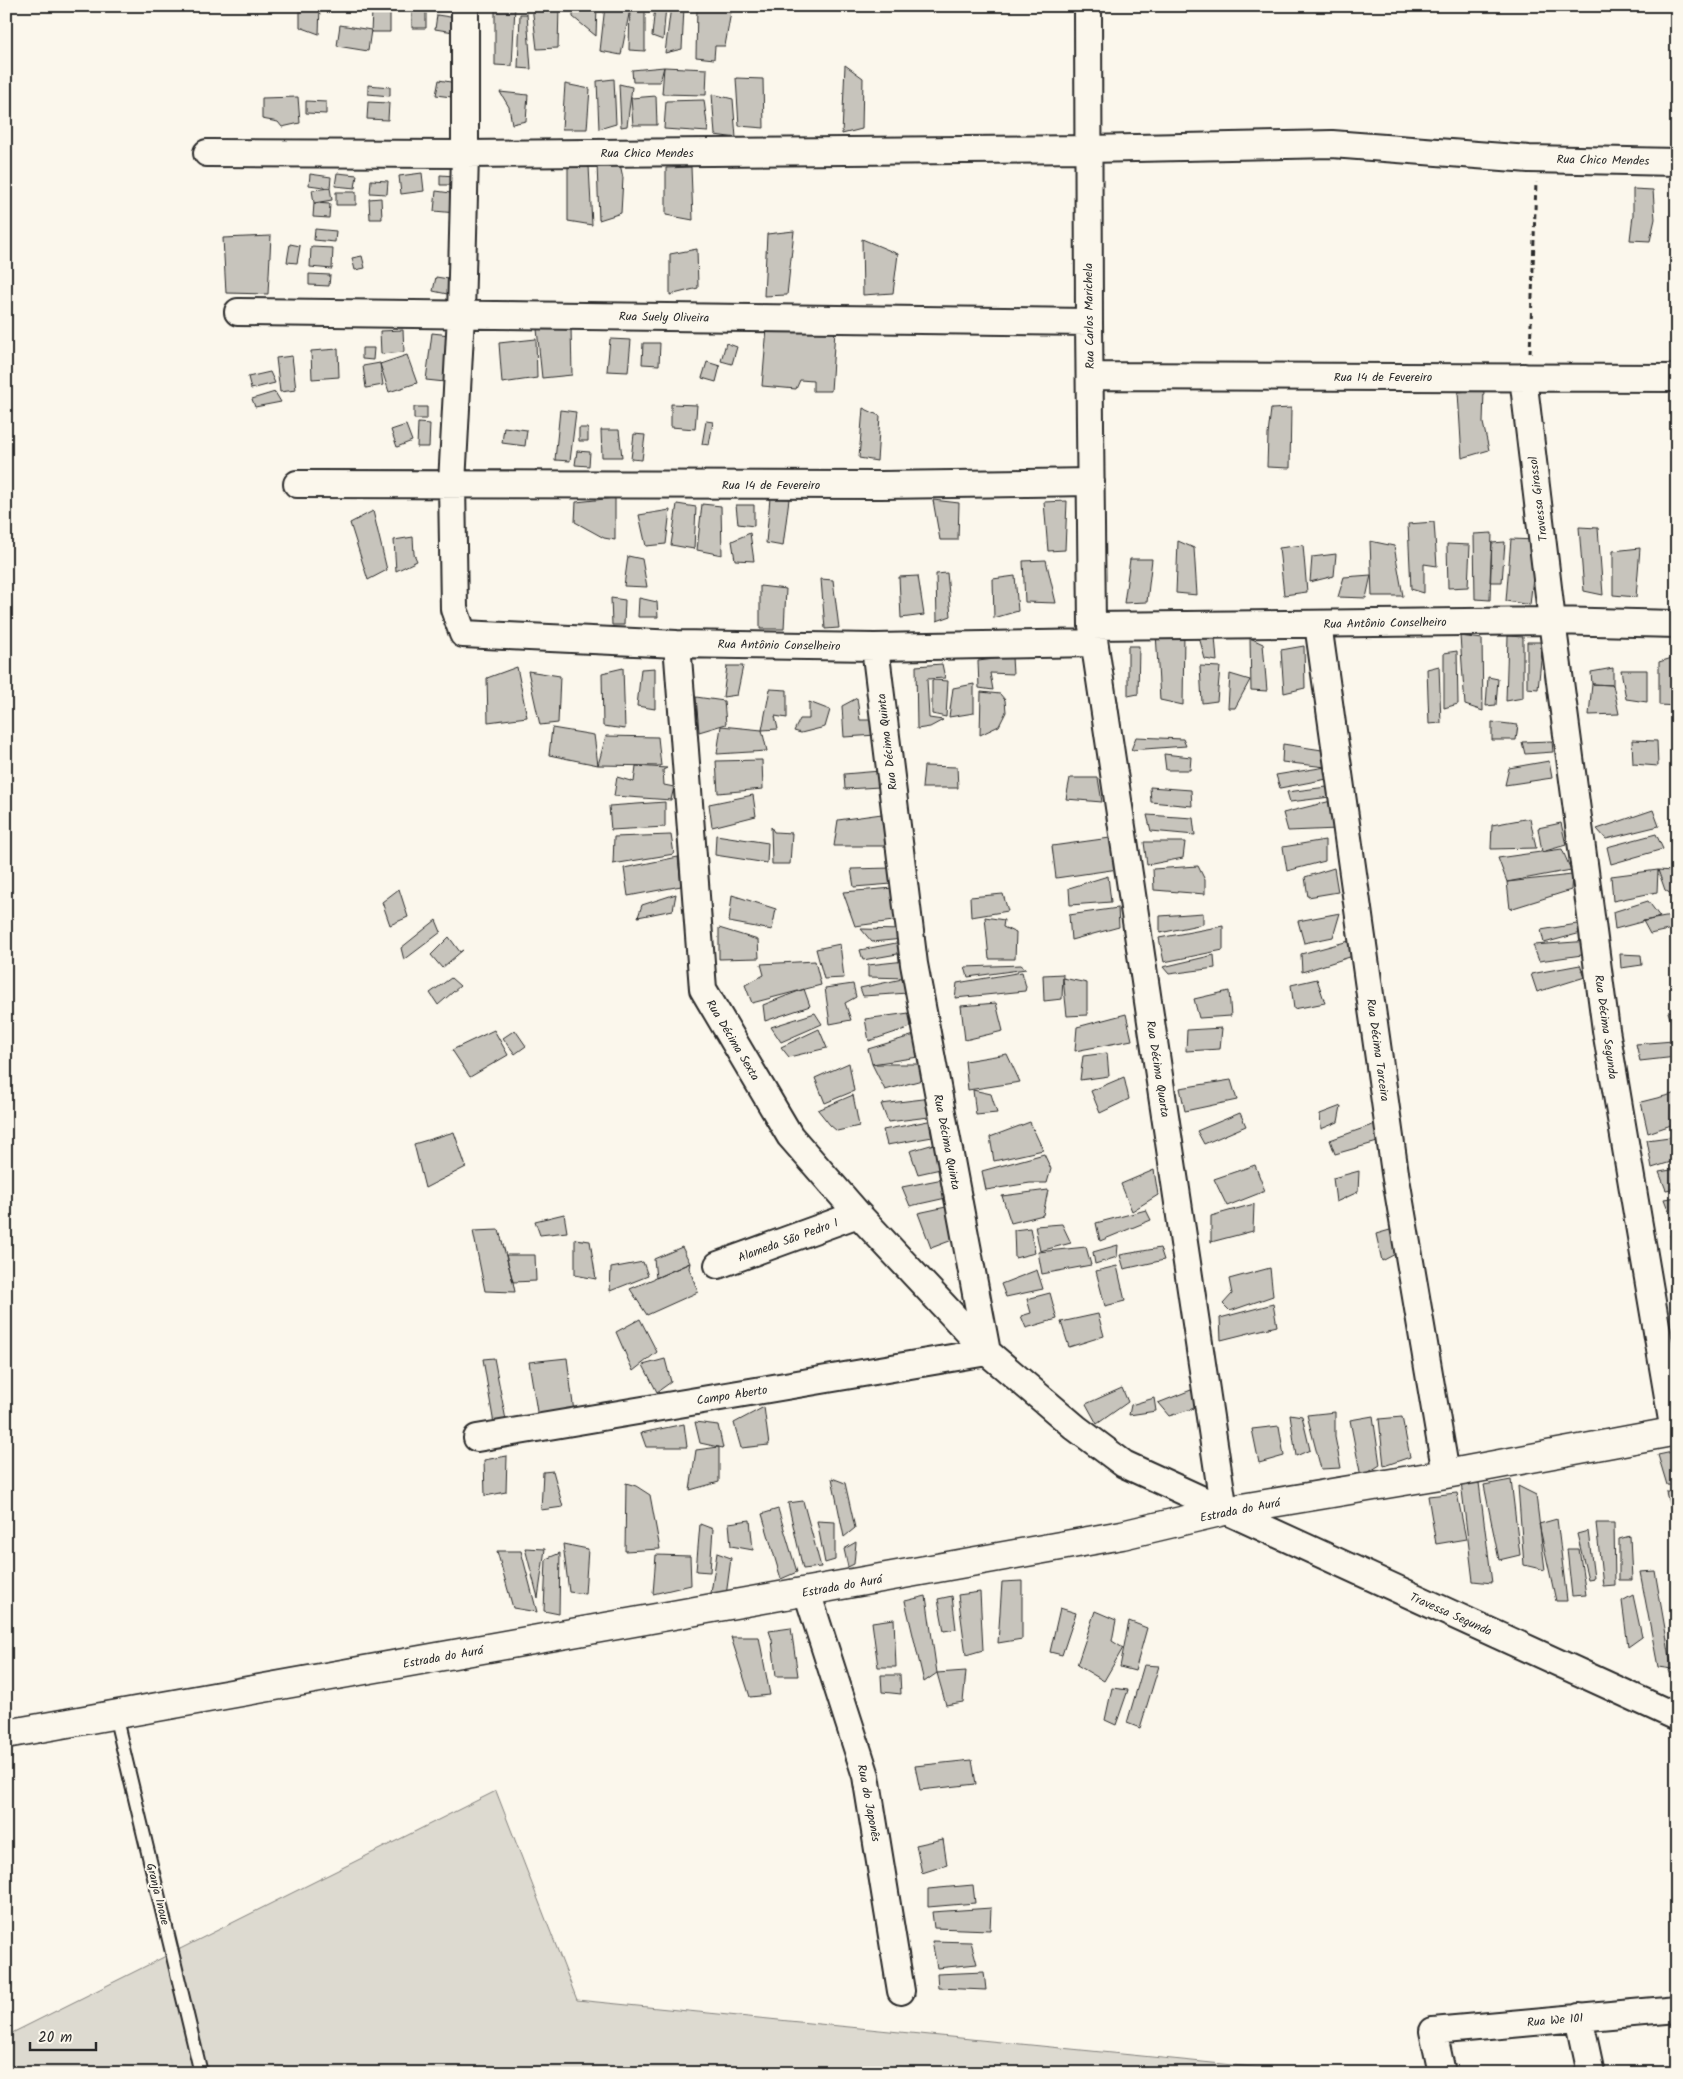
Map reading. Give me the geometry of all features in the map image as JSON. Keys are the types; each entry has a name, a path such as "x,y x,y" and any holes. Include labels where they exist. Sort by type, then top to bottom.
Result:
{"street":[{"path":"297,484 423,485 452,483 461,315 465,154 465,6"},
{"name":"Rua Carlos Marichela","path":"1088,6 1089,322 1094,634"},
{"path":"1088,149 1332,144 1533,159"},
{"name":"Rua Chico Mendes","path":"207,154 1088,149"},
{"name":"Rua Chico Mendes","path":"1533,159 1677,162"},
{"name":"Rua Suely Oliveira","path":"238,312 1089,322"},
{"name":"Rua 14 de Fevereiro","path":"1090,376 1677,378"},
{"name":"Travessa Girassol","path":"1526,378 1552,621"},
{"name":"Rua 14 de Fevereiro","path":"452,483 881,485 1091,482"},
{"name":"Rua Antônio Conselheiro","path":"452,483 454,609 464,634 677,644 875,646 1318,624 1552,621 1677,624"},
{"name":"Rua Décima Segunda","path":"1552,621 1606,1030 1676,1431"},
{"name":"Rua Décima Tarceira","path":"1318,624 1395,1172 1446,1474"},
{"name":"Rua Décima Quarta","path":"1094,634 1224,1511"},
{"name":"Rua Décima Sexta","path":"677,644 703,989 790,1136 858,1214 987,1352"},
{"name":"Rua Décima Quinta","path":"875,646 914,964 987,1352"},
{"name":"Alameda São Pedro I","path":"718,1265 858,1214"},
{"path":"987,1352 1076,1428 1124,1464 1224,1511"},
{"name":"Campo Aberto","path":"477,1438 987,1352"},
{"name":"Estrada do Aurá","path":"6,1734 1122,1535 1224,1511 1446,1474 1676,1431"},
{"name":"Travessa Segunda","path":"1224,1511 1677,1717"},
{"name":"Rua do Japonês","path":"807,1592 866,1776 901,1991"},
{"name":"Rua We 101","path":"1442,2073 1433,2032 1677,2009"},
{"path":"1579,2017 1591,2073"}],"lane":[{"name":"Granja Inoue","path":"116,1715 201,2073"}],"path":[{"path":"1526,378 1533,159"}],"shaded area":[{"path":"496,1791 577,2000 1313,2073 6,2073 6,2036"}],"building":[{"path":"300,6 320,6 319,34 300,27"},
{"path":"495,6 515,6 512,66 495,65"},
{"path":"532,6 559,6 558,48 537,49"},
{"path":"573,6 597,6 596,36 573,17"},
{"path":"605,6 630,9 621,55 600,51"},
{"path":"630,6 645,6 645,51 629,50"},
{"path":"655,6 666,6 663,40 652,36"},
{"path":"671,6 684,7 682,49 665,53"},
{"path":"697,6 732,6 725,46 715,46 714,59 696,57"},
{"path":"412,8 426,8 426,28 412,28"},
{"path":"372,11 390,11 390,32 371,32"},
{"path":"520,14 527,14 531,69 518,68"},
{"path":"437,15 463,19 460,33 435,29"},
{"path":"340,25 371,30 368,51 337,46"},
{"path":"845,65 863,78 862,129 842,134"},
{"path":"664,67 707,69 706,95 662,94"},
{"path":"664,67 660,82 633,82 632,70"},
{"path":"736,78 763,79 764,128 739,126"},
{"path":"614,79 616,124 599,129 597,81"},
{"path":"439,80 462,84 459,98 436,95"},
{"path":"565,84 590,89 587,129 562,129"},
{"path":"619,84 632,87 627,126 621,127"},
{"path":"368,85 390,87 390,96 368,94"},
{"path":"500,92 528,95 526,121 512,124 509,107"},
{"path":"712,94 733,99 736,138 715,135"},
{"path":"656,96 657,125 633,125 631,98"},
{"path":"298,97 300,123 282,127 278,122 262,119 262,98"},
{"path":"704,100 708,132 664,129 666,101"},
{"path":"306,101 326,102 326,114 306,113"},
{"path":"368,102 389,103 388,120 367,119"},
{"path":"619,159 623,178 621,213 599,220 597,163"},
{"path":"568,166 589,166 592,225 568,221"},
{"path":"691,167 693,220 666,215 666,168"},
{"path":"337,173 357,175 355,188 335,186"},
{"path":"422,173 424,191 401,194 399,176"},
{"path":"310,174 331,177 330,188 309,185"},
{"path":"440,175 455,176 455,185 440,185"},
{"path":"371,180 388,181 387,194 370,193"},
{"path":"330,188 332,200 314,203 312,190"},
{"path":"1633,189 1653,190 1655,219 1650,241 1630,240 1633,215"},
{"path":"436,191 458,194 456,213 434,211"},
{"path":"336,192 356,192 356,205 336,205"},
{"path":"381,198 382,219 370,219 369,199"},
{"path":"314,203 330,204 329,218 313,217"},
{"path":"315,229 336,231 335,242 314,240"},
{"path":"794,231 787,295 764,296 767,234"},
{"path":"271,236 268,294 226,293 223,238"},
{"path":"862,239 898,254 893,293 863,295"},
{"path":"290,244 300,246 297,263 287,262"},
{"path":"311,247 333,248 332,269 310,267"},
{"path":"697,249 698,288 670,295 670,254"},
{"path":"362,256 365,268 355,270 352,258"},
{"path":"309,274 330,275 329,286 309,285"},
{"path":"436,277 455,280 452,295 433,291"},
{"path":"571,327 572,375 542,378 537,329"},
{"path":"767,328 835,330 831,391 813,391 813,381 800,380 796,389 762,386"},
{"path":"403,330 404,352 381,354 380,331"},
{"path":"432,333 450,335 445,382 426,380"},
{"path":"536,339 537,378 502,383 499,343"},
{"path":"610,339 631,340 628,372 607,371"},
{"path":"643,343 660,343 659,365 642,364"},
{"path":"726,343 737,347 732,364 721,361"},
{"path":"362,348 374,348 373,360 362,359"},
{"path":"338,349 339,377 312,379 311,351"},
{"path":"407,355 417,383 389,392 380,364"},
{"path":"292,356 296,390 280,392 276,358"},
{"path":"707,362 720,366 716,382 702,378"},
{"path":"380,363 383,385 366,388 363,366"},
{"path":"270,372 275,383 251,389 248,377"},
{"path":"1484,390 1483,423 1489,450 1462,458 1458,392"},
{"path":"275,392 281,402 255,407 252,399"},
{"path":"671,404 697,405 695,429 671,427"},
{"path":"414,407 427,407 427,419 414,419"},
{"path":"863,408 880,416 877,461 859,458"},
{"path":"1291,408 1290,468 1267,467 1271,409"},
{"path":"560,410 576,412 570,461 555,460"},
{"path":"706,421 713,422 709,445 702,444"},
{"path":"418,423 430,424 429,447 417,447"},
{"path":"406,425 412,441 397,447 391,430"},
{"path":"504,427 527,430 525,446 502,443"},
{"path":"579,428 588,428 588,441 579,441"},
{"path":"601,430 619,430 622,457 602,457"},
{"path":"634,434 645,435 642,460 631,459"},
{"path":"577,451 590,452 589,466 575,465"},
{"path":"615,498 615,540 604,538 575,522 576,502"},
{"path":"770,498 789,499 783,546 766,543"},
{"path":"933,500 959,503 958,540 940,540"},
{"path":"1067,501 1065,550 1048,551 1044,502"},
{"path":"677,504 696,507 694,549 671,545"},
{"path":"702,504 721,506 722,555 697,550"},
{"path":"736,505 754,505 754,526 738,524"},
{"path":"670,510 666,544 646,546 639,515"},
{"path":"373,511 387,570 368,580 350,523"},
{"path":"1434,522 1437,566 1424,564 1424,593 1411,589 1408,524"},
{"path":"1579,527 1598,528 1603,595 1584,591"},
{"path":"750,533 754,561 735,560 732,541"},
{"path":"1492,533 1490,600 1475,599 1474,534"},
{"path":"413,537 414,554 417,561 396,571 394,540"},
{"path":"1511,539 1537,540 1530,605 1506,601"},
{"path":"1178,541 1194,548 1197,595 1176,593"},
{"path":"1370,541 1394,546 1403,596 1372,596"},
{"path":"1505,542 1502,582 1490,582 1492,543"},
{"path":"1447,544 1470,545 1468,587 1448,588"},
{"path":"1303,545 1307,592 1284,595 1279,548"},
{"path":"1640,548 1636,597 1613,595 1613,551"},
{"path":"1336,554 1334,576 1310,582 1312,557"},
{"path":"628,556 642,559 647,587 624,586"},
{"path":"1130,559 1152,559 1147,602 1124,603"},
{"path":"1046,560 1056,603 1025,602 1023,561"},
{"path":"947,573 951,616 937,621 936,574"},
{"path":"1371,575 1366,598 1338,597 1344,577"},
{"path":"918,576 924,615 901,618 899,577"},
{"path":"1015,576 1018,611 994,618 993,579"},
{"path":"821,579 833,580 839,628 825,629"},
{"path":"760,586 786,589 784,629 760,629"},
{"path":"611,598 625,600 624,625 612,625"},
{"path":"639,598 657,602 658,617 638,617"},
{"path":"1184,632 1183,705 1160,700 1156,633"},
{"path":"1215,636 1217,661 1205,659 1199,637"},
{"path":"1460,636 1482,639 1483,711 1465,705"},
{"path":"1508,636 1523,637 1523,698 1506,701"},
{"path":"1250,638 1263,644 1267,691 1251,690"},
{"path":"1527,642 1543,642 1538,689 1527,688"},
{"path":"1128,646 1139,646 1138,694 1128,696"},
{"path":"1304,646 1305,688 1284,693 1281,650"},
{"path":"1457,651 1458,704 1444,708 1444,653"},
{"path":"1012,657 1013,674 990,673 993,690 979,688 978,661"},
{"path":"1672,658 1677,706 1659,705 1659,662"},
{"path":"942,664 945,678 927,679 929,718 943,720 930,727 917,729 916,666"},
{"path":"727,666 743,666 737,695 723,697"},
{"path":"1200,666 1220,667 1217,701 1202,703"},
{"path":"1439,666 1441,723 1429,724 1427,669"},
{"path":"517,667 527,717 488,722 487,678"},
{"path":"623,668 625,729 603,726 602,673"},
{"path":"655,668 655,709 637,706 641,669"},
{"path":"1613,668 1613,685 1592,684 1591,672"},
{"path":"1621,670 1647,670 1647,702 1626,699"},
{"path":"528,671 560,676 558,723 540,725"},
{"path":"1230,674 1250,680 1235,708 1228,708"},
{"path":"1488,677 1498,679 1496,705 1486,706"},
{"path":"932,680 948,681 946,717 932,714"},
{"path":"974,684 974,713 949,717 953,688"},
{"path":"1592,684 1613,685 1619,714 1589,715"},
{"path":"770,689 787,690 787,718 775,716 778,729 762,730"},
{"path":"981,692 1000,694 1005,700 1006,712 999,726 980,735"},
{"path":"696,697 724,701 726,724 699,732"},
{"path":"857,698 860,720 876,720 877,735 844,737 842,706"},
{"path":"809,702 830,710 825,727 801,733 794,731 800,719 809,719"},
{"path":"1492,722 1518,725 1516,740 1492,740"},
{"path":"721,726 762,730 767,751 717,754"},
{"path":"552,728 594,735 598,765 549,755"},
{"path":"606,736 658,737 661,766 598,765"},
{"path":"1136,737 1183,739 1186,746 1131,750"},
{"path":"1632,740 1657,741 1658,766 1633,764"},
{"path":"1552,741 1553,752 1525,754 1522,742"},
{"path":"1283,744 1322,750 1326,767 1282,762"},
{"path":"1164,754 1191,757 1190,770 1166,770"},
{"path":"762,760 763,789 718,793 716,761"},
{"path":"1549,761 1552,778 1505,785 1509,768"},
{"path":"636,766 667,768 663,770 664,785 674,787 671,800 614,796 617,777 634,782"},
{"path":"924,766 957,767 958,788 922,788"},
{"path":"1326,767 1327,779 1280,788 1276,775"},
{"path":"880,771 880,787 845,789 844,774"},
{"path":"1070,778 1098,778 1102,802 1066,799"},
{"path":"1150,787 1191,790 1192,806 1151,802"},
{"path":"1327,787 1330,797 1290,802 1287,792"},
{"path":"753,795 756,816 712,827 709,804"},
{"path":"1335,800 1338,829 1288,831 1283,813"},
{"path":"665,802 665,827 611,830 609,806"},
{"path":"1653,810 1659,826 1606,839 1597,829"},
{"path":"889,813 890,846 834,846 838,820"},
{"path":"1147,815 1193,818 1195,835 1151,831"},
{"path":"1530,818 1536,848 1491,849 1492,825"},
{"path":"1561,823 1566,845 1542,852 1538,828"},
{"path":"771,827 774,832 792,833 790,864 772,864"},
{"path":"1656,834 1663,849 1611,864 1607,847"},
{"path":"671,835 674,854 613,864 614,837"},
{"path":"716,835 768,843 767,863 715,855"},
{"path":"1110,838 1118,869 1056,878 1052,846"},
{"path":"1325,840 1325,861 1287,871 1283,847"},
{"path":"1144,842 1185,842 1183,858 1147,865"},
{"path":"1562,849 1571,870 1507,882 1498,858"},
{"path":"678,857 681,886 628,896 624,868"},
{"path":"1198,866 1205,880 1205,894 1154,890 1153,869"},
{"path":"891,868 892,884 854,887 851,869"},
{"path":"1334,868 1338,892 1308,897 1305,877"},
{"path":"1658,870 1657,892 1613,901 1611,876"},
{"path":"1658,870 1673,871 1674,896 1665,890"},
{"path":"1572,875 1571,890 1510,909 1507,882"},
{"path":"1108,876 1111,902 1070,905 1069,888"},
{"path":"894,888 901,920 855,926 843,892"},
{"path":"399,889 408,917 390,925 382,902"},
{"path":"676,894 673,910 638,917 642,905"},
{"path":"1003,894 1008,911 971,917 970,897"},
{"path":"732,895 776,909 772,930 729,922"},
{"path":"1648,901 1660,917 1615,929 1613,912"},
{"path":"1118,908 1119,927 1071,940 1069,915"},
{"path":"1203,913 1203,924 1160,933 1160,916"},
{"path":"1340,913 1333,937 1304,943 1298,921"},
{"path":"1677,915 1677,928 1650,934 1643,921"},
{"path":"985,917 1004,920 1003,927 1016,933 1015,959 989,959"},
{"path":"436,920 441,932 404,960 401,948"},
{"path":"1577,924 1581,933 1544,943 1541,930"},
{"path":"1223,926 1223,950 1164,962 1159,938"},
{"path":"719,928 758,940 759,958 719,959"},
{"path":"861,929 902,930 903,939 872,942"},
{"path":"449,937 460,952 463,950 442,968 431,955"},
{"path":"1349,941 1353,956 1302,972 1301,954"},
{"path":"1590,941 1589,954 1539,961 1533,945"},
{"path":"901,942 903,953 863,960 860,950"},
{"path":"840,944 844,978 824,979 816,949"},
{"path":"1620,954 1641,955 1642,965 1621,968"},
{"path":"1214,955 1215,968 1169,974 1163,967"},
{"path":"815,961 821,985 752,1003 745,985 764,975 761,964"},
{"path":"905,961 907,978 868,977 868,965"},
{"path":"1021,965 1026,969 968,977 965,967"},
{"path":"1580,965 1585,977 1537,992 1531,974"},
{"path":"1022,972 1026,987 1025,991 955,998 957,983"},
{"path":"1063,974 1062,999 1044,1001 1043,975"},
{"path":"451,978 460,986 438,1005 430,993"},
{"path":"907,978 908,993 863,996 860,988"},
{"path":"1063,978 1087,983 1087,1015 1067,1016"},
{"path":"1317,979 1325,1003 1294,1009 1291,985"},
{"path":"853,984 856,997 845,1003 851,1020 830,1024 825,988"},
{"path":"804,989 810,1006 765,1021 763,1005"},
{"path":"1229,991 1231,1016 1199,1018 1194,999"},
{"path":"996,1003 1003,1031 965,1040 961,1006"},
{"path":"1677,1009 1677,1031 1674,1032 1668,1012"},
{"path":"815,1013 822,1024 781,1042 771,1027"},
{"path":"909,1013 911,1027 869,1041 865,1019"},
{"path":"1126,1014 1132,1040 1075,1051 1077,1027"},
{"path":"1222,1028 1220,1049 1186,1051 1187,1030"},
{"path":"819,1029 827,1048 789,1057 781,1047"},
{"path":"494,1030 508,1055 470,1077 452,1050"},
{"path":"515,1030 526,1046 515,1054 503,1038"},
{"path":"921,1033 925,1056 872,1064 868,1049"},
{"path":"1673,1041 1676,1057 1640,1061 1636,1044"},
{"path":"1107,1053 1109,1076 1080,1080 1083,1056"},
{"path":"1007,1054 1020,1082 968,1090 965,1061"},
{"path":"849,1063 854,1091 825,1103 815,1078"},
{"path":"872,1064 919,1064 922,1080 885,1090"},
{"path":"1124,1077 1129,1099 1100,1113 1091,1091"},
{"path":"1231,1080 1237,1100 1185,1111 1180,1088"},
{"path":"973,1090 991,1094 997,1113 976,1115"},
{"path":"1677,1093 1677,1123 1648,1133 1641,1102"},
{"path":"853,1095 859,1126 837,1131 818,1110"},
{"path":"932,1098 937,1116 888,1122 881,1104"},
{"path":"1341,1106 1338,1122 1321,1129 1320,1114"},
{"path":"1240,1113 1246,1126 1204,1144 1197,1131"},
{"path":"933,1120 938,1136 887,1145 883,1130"},
{"path":"1030,1122 1043,1150 994,1161 990,1137"},
{"path":"1375,1124 1381,1141 1335,1154 1330,1140"},
{"path":"454,1132 466,1167 425,1188 414,1144"},
{"path":"1677,1136 1677,1160 1652,1168 1647,1140"},
{"path":"941,1142 945,1168 918,1174 910,1151"},
{"path":"1044,1154 1051,1169 1047,1183 1030,1183 986,1190 982,1171"},
{"path":"1255,1165 1265,1191 1227,1206 1214,1179"},
{"path":"1677,1169 1677,1188 1666,1190 1659,1172"},
{"path":"1154,1170 1158,1195 1132,1211 1121,1184"},
{"path":"1359,1171 1358,1192 1336,1202 1333,1178"},
{"path":"948,1178 955,1196 910,1206 902,1187"},
{"path":"1048,1190 1043,1215 1011,1223 1002,1196"},
{"path":"1677,1197 1677,1219 1672,1220 1664,1199"},
{"path":"1254,1204 1253,1231 1211,1242 1211,1216"},
{"path":"946,1207 955,1239 931,1248 918,1213"},
{"path":"1146,1210 1151,1220 1100,1241 1096,1223"},
{"path":"564,1214 567,1232 540,1235 535,1221"},
{"path":"1062,1224 1071,1243 1040,1251 1035,1226"},
{"path":"1030,1228 1035,1253 1015,1258 1014,1230"},
{"path":"1397,1228 1403,1250 1382,1261 1376,1234"},
{"path":"499,1230 515,1292 485,1291 473,1231"},
{"path":"1677,1234 1677,1263 1670,1235"},
{"path":"575,1239 590,1241 596,1279 575,1275"},
{"path":"1118,1245 1117,1257 1095,1264 1093,1252"},
{"path":"682,1247 690,1263 656,1278 654,1259"},
{"path":"1086,1247 1091,1265 1042,1274 1038,1252"},
{"path":"1160,1248 1164,1260 1124,1269 1120,1255"},
{"path":"506,1255 535,1255 536,1281 513,1282"},
{"path":"643,1262 648,1276 610,1291 611,1268"},
{"path":"690,1263 689,1268 698,1292 647,1315 630,1289"},
{"path":"1117,1266 1125,1301 1105,1306 1096,1271"},
{"path":"1270,1268 1273,1296 1230,1311 1223,1304 1232,1294 1229,1279"},
{"path":"1037,1270 1043,1289 1006,1297 1001,1284"},
{"path":"1050,1293 1057,1319 1026,1328 1021,1316 1031,1313 1027,1299"},
{"path":"1273,1304 1277,1326 1221,1340 1220,1318"},
{"path":"1098,1314 1104,1336 1069,1347 1061,1322"},
{"path":"640,1319 657,1352 633,1371 616,1332"},
{"path":"494,1358 507,1425 494,1424 483,1359"},
{"path":"567,1358 574,1412 538,1418 529,1362"},
{"path":"665,1359 671,1382 657,1392 643,1365"},
{"path":"1122,1388 1128,1402 1097,1424 1086,1404"},
{"path":"1191,1390 1198,1407 1169,1416 1158,1403"},
{"path":"1154,1398 1156,1411 1129,1415 1131,1405"},
{"path":"764,1407 769,1445 741,1448 734,1423"},
{"path":"1335,1412 1335,1437 1341,1468 1321,1469 1307,1415"},
{"path":"1290,1414 1302,1416 1310,1450 1296,1456"},
{"path":"1373,1416 1380,1465 1361,1477 1350,1420"},
{"path":"1402,1417 1410,1457 1384,1466 1379,1419"},
{"path":"695,1422 718,1425 723,1448 700,1443"},
{"path":"684,1424 687,1447 646,1447 641,1433"},
{"path":"1279,1426 1284,1456 1259,1463 1252,1429"},
{"path":"719,1447 719,1482 690,1490 696,1450"},
{"path":"1677,1451 1677,1486 1667,1485 1658,1455"},
{"path":"507,1456 506,1492 485,1496 484,1460"},
{"path":"553,1471 563,1507 541,1510 543,1472"},
{"path":"832,1478 845,1483 855,1528 844,1537"},
{"path":"1511,1480 1520,1555 1499,1560 1484,1485"},
{"path":"1461,1482 1479,1483 1492,1583 1473,1581"},
{"path":"626,1483 636,1486 650,1495 660,1549 625,1551"},
{"path":"1518,1486 1536,1495 1545,1570 1524,1565"},
{"path":"1666,1492 1677,1492 1677,1537"},
{"path":"1457,1493 1466,1539 1436,1544 1428,1496"},
{"path":"803,1501 821,1567 803,1569 788,1503"},
{"path":"778,1509 797,1572 781,1579 762,1514"},
{"path":"1557,1519 1567,1601 1556,1601 1539,1524"},
{"path":"750,1520 753,1550 731,1546 729,1523"},
{"path":"817,1521 835,1522 835,1560 825,1563"},
{"path":"1596,1523 1614,1523 1615,1585 1603,1586"},
{"path":"700,1524 713,1529 710,1572 696,1571"},
{"path":"1588,1531 1594,1578 1588,1579 1577,1534"},
{"path":"1630,1536 1632,1580 1619,1580 1619,1539"},
{"path":"856,1542 854,1564 848,1567 844,1549"},
{"path":"563,1544 588,1549 585,1594 569,1592"},
{"path":"525,1548 545,1549 538,1598"},
{"path":"1567,1549 1579,1549 1586,1595 1572,1596"},
{"path":"497,1551 521,1551 537,1612 513,1608"},
{"path":"560,1553 559,1614 544,1611 546,1559"},
{"path":"717,1553 731,1558 726,1596 711,1593"},
{"path":"656,1555 690,1556 691,1585 653,1594"},
{"path":"1655,1571 1672,1669 1658,1667 1640,1572"},
{"path":"1022,1581 1022,1639 998,1643 1002,1582"},
{"path":"980,1592 983,1650 966,1655 958,1595"},
{"path":"1633,1595 1642,1637 1628,1647 1622,1601"},
{"path":"926,1596 937,1673 924,1682 905,1601"},
{"path":"952,1596 956,1629 944,1631 938,1599"},
{"path":"1060,1608 1076,1613 1062,1655 1050,1652"},
{"path":"1095,1611 1116,1620 1112,1641 1123,1648 1104,1681 1077,1665"},
{"path":"894,1619 896,1667 878,1667 872,1622"},
{"path":"1129,1621 1147,1628 1135,1671 1120,1667"},
{"path":"791,1628 798,1676 776,1676 772,1640 769,1631"},
{"path":"731,1637 759,1637 770,1695 750,1697"},
{"path":"1144,1665 1159,1666 1140,1728 1127,1723"},
{"path":"1677,1667 1677,1692 1675,1693 1668,1670"},
{"path":"966,1671 963,1702 946,1705 937,1673"},
{"path":"881,1675 900,1675 901,1694 882,1692"},
{"path":"1112,1688 1128,1690 1116,1725 1105,1720"},
{"path":"972,1760 976,1784 920,1790 915,1766"},
{"path":"943,1839 947,1865 922,1873 916,1845"},
{"path":"973,1885 975,1903 928,1907 928,1889"},
{"path":"991,1908 990,1930 934,1928 932,1912"},
{"path":"932,1941 971,1942 977,1964 937,1968"},
{"path":"984,1972 986,1990 938,1988 937,1974"}]}
